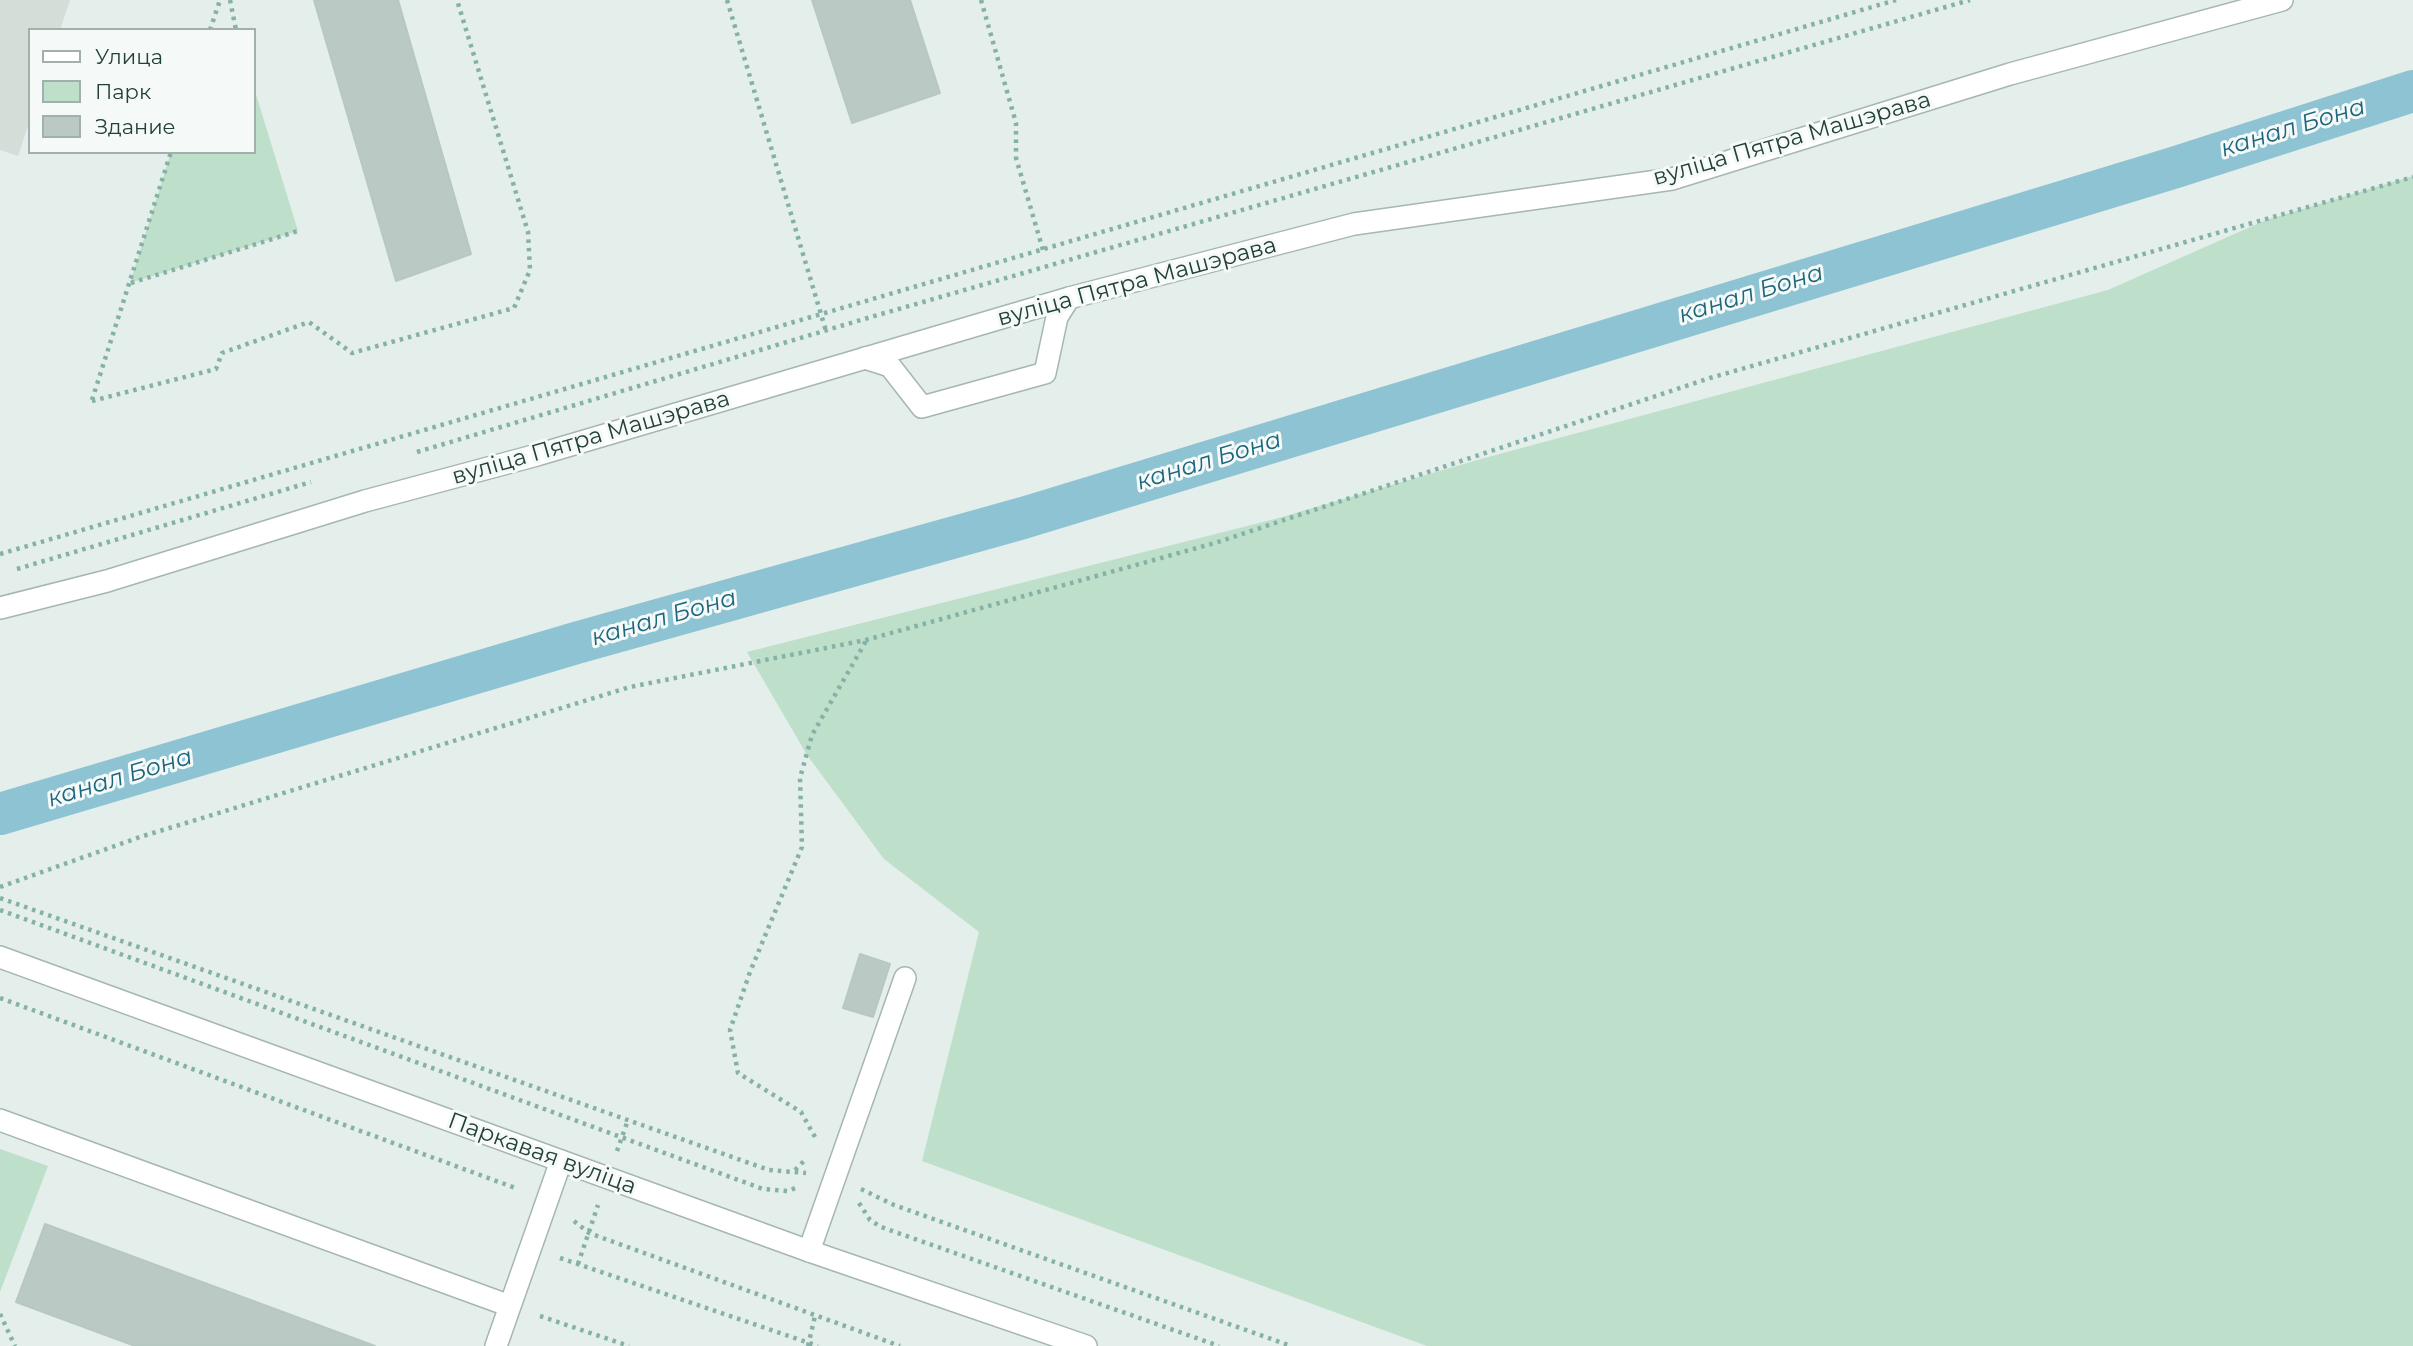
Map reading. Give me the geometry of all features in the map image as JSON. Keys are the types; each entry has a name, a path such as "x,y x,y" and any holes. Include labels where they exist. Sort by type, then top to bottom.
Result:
{"street":[{"name":"вуліца Пятра Машэрава","path":"0,608 107,581 365,501 537,455 1069,298 1354,225 1672,178 2010,74 2282,0"},
{"path":"865,358 890,366 922,407 1045,373 1057,317 1069,298"},
{"name":"Паркавая вуліца","path":"0,957 809,1251 1086,1346"},
{"path":"809,1251 905,978"},
{"path":"0,1120 510,1306"},
{"path":"496,1346 561,1161"}],"path":[{"path":"212,28 220,0"},
{"path":"230,0 236,28"},
{"path":"170,154 92,401 216,369 222,353 309,322 352,353 514,307 530,270 528,232 457,0"},
{"path":"727,0 837,367"},
{"path":"981,0 1016,123 1016,158 1043,250"},
{"path":"0,554 1896,0"},
{"path":"403,455 1970,0"},
{"path":"0,887 140,837 629,687 866,640 1215,543 1710,378 2413,177"},
{"path":"130,283 298,231"},
{"path":"10,572 39,560 315,481"},
{"path":"819,1146 801,1112 738,1073 730,1030 750,972 802,847 800,779 812,735 866,640"},
{"path":"0,898 769,1170 795,1170 859,1203 870,1220 881,1227 1219,1346"},
{"path":"0,910 763,1189 788,1191 801,1185 830,1187 1292,1346"},
{"path":"0,998 547,1200 589,1233 899,1346"},
{"path":"795,1170 811,1154"},
{"path":"555,1269 560,1258 818,1346"},
{"path":"0,1314 15,1346"},
{"path":"531,1325 536,1314 629,1346"},
{"path":"808,1344 815,1316"}],"shaded area":[{"path":"0,0 70,0 61,28 28,28 28,126 18,156 0,150"}],"green space":[{"path":"256,94 298,231 130,283 170,154 256,154"},
{"path":"2413,176 2413,1346 1427,1346 922,1161 979,932 884,859 807,755 747,652 1275,519 1481,459 2108,290 2266,220"},
{"path":"0,1149 48,1166 0,1292"}],"building":[{"path":"314,0 398,0 471,254 396,281"},
{"path":"812,0 910,0 940,93 852,123"},
{"path":"860,954 890,964 873,1017 843,1008"},
{"path":"45,1224 375,1346 135,1346 16,1302"}],"waterway":[{"name":"канал Бона","path":"0,814 576,643 1023,518 2173,168 2413,91"}]}
